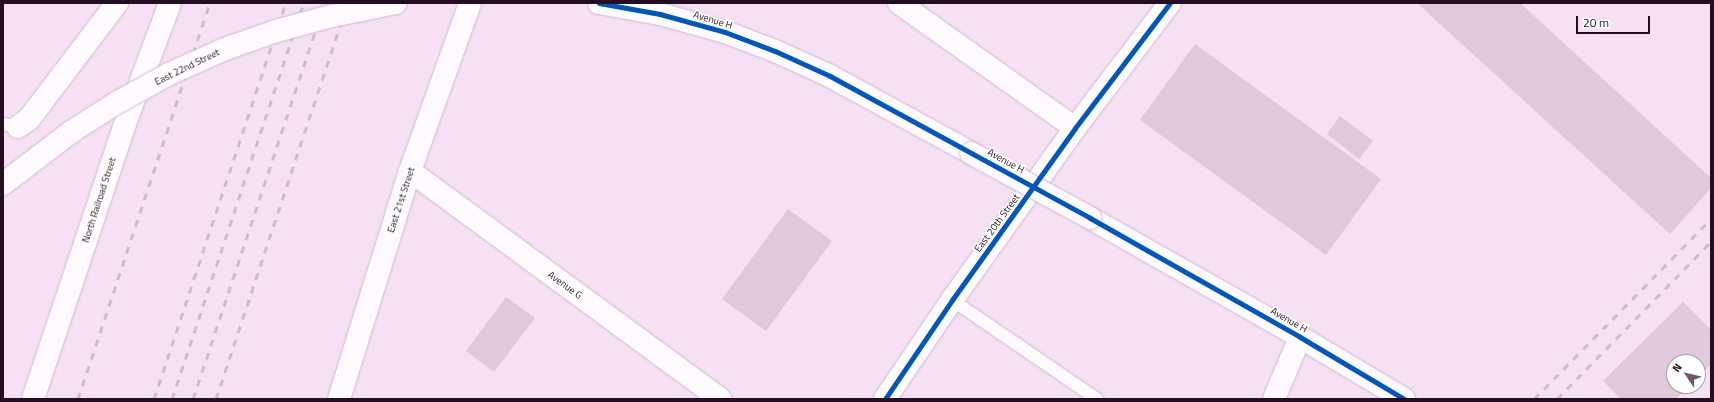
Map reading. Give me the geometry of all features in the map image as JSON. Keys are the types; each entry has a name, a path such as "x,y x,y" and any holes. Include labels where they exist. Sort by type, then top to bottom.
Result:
{"street":[{"path":"10,125 29,119 117,3"},
{"name":"North Railroad Street","path":"33,399 127,118 170,3"},
{"name":"East 22nd Street","path":"3,184 71,132 118,102 169,74 225,49 276,32 332,16 396,3"},
{"name":"East 21st Street","path":"339,399 410,171 470,3"},
{"name":"Avenue H","path":"599,3 660,14 725,32 775,51 830,76 1090,218 1300,337 1404,399"},
{"path":"899,3 1075,128"},
{"name":"East 20th Street","path":"885,399 952,300 1075,128 1170,3"},
{"name":"Avenue G","path":"410,171 720,399"},
{"path":"1274,399 1300,337"}],"lane":[{"path":"952,300 1097,399"}],"building":[{"path":"1417,3 1520,3 1711,178 1711,188 1670,234"},
{"path":"1195,44 1381,179 1326,255 1140,120"},
{"path":"1340,116 1373,141 1359,159 1327,134"},
{"path":"788,209 832,241 766,331 722,299"},
{"path":"506,297 535,318 494,372 466,351"},
{"path":"1683,302 1711,330 1711,364 1706,369 1706,354 1666,354 1666,394 1681,394 1676,399 1621,399 1603,381"}],"railway":[{"path":"78,399 210,3"},
{"path":"154,399 286,3"},
{"path":"172,399 304,3"},
{"path":"193,399 325,3"},
{"path":"216,399 348,3"},
{"path":"1534,399 1711,219"},
{"path":"1557,399 1711,242"}],"cycle path":[{"path":"599,3 660,14 725,32 775,51 830,76 1090,218 1300,337 1404,399"},
{"path":"885,399 952,300 1075,128 1170,3"}]}
